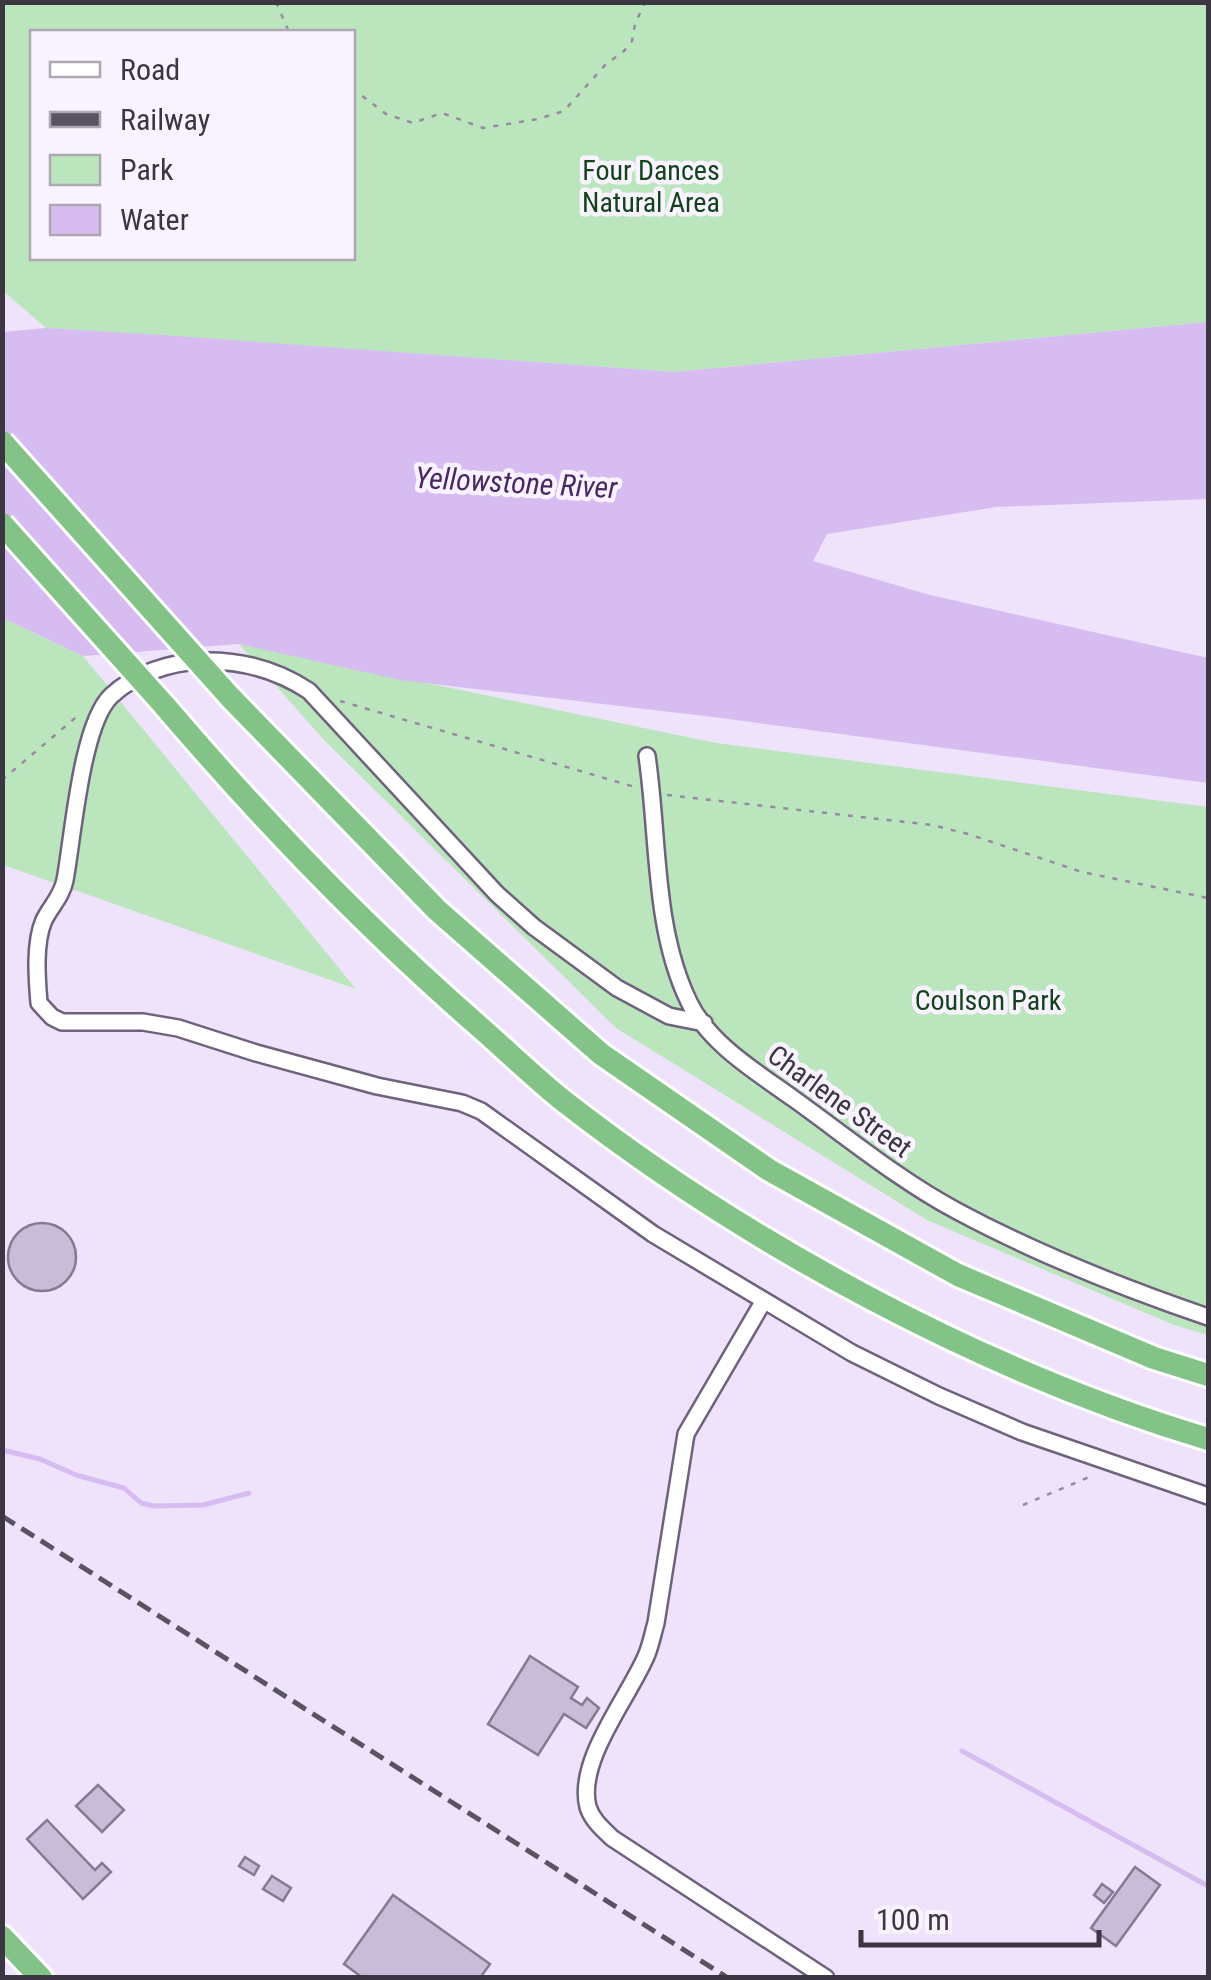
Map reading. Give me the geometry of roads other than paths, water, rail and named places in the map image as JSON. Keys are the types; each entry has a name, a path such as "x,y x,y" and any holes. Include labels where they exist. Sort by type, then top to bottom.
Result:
{"highway":[{"path":"2,442 230,698 437,910 601,1054 769,1170 958,1276 1154,1358 1208,1374"},
{"path":"2,524 240,794 400,958 561,1099 720,1211 927,1328 1134,1417 1208,1439"},
{"path":"2,1937 42,1978"}],"street":[{"path":"704,1023 669,1016 617,988 534,927 497,894 309,691 290,678 230,660 187,662 154,670 110,697 91,740 78,790 62,892 39,936 40,1003 52,1017 62,1022 143,1022 178,1028 360,1081 462,1103 481,1111 653,1234 852,1353 1022,1432 1208,1496"},
{"name":"Charlene Street","path":"647,756 664,915 679,980 691,1008 720,1042 906,1180 956,1210 1071,1266 1208,1318"},
{"path":"764,1302 686,1434 678,1468 665,1581 647,1654 614,1714 586,1788 588,1809 612,1838 826,1978"}],"water":[{"name":"Yellowstone River","path":"1208,322 1208,499 996,507 827,534 813,561 930,595 1208,658 1208,783 400,680 239,644 83,656 3,618 3,332 46,328 674,372"}],"waterway":[{"path":"2,1450 124,1488 141,1503 154,1506 203,1505 249,1493"},
{"path":"962,1751 1208,1886"}],"railway":[{"path":"2,1516 728,1978"}],"park label":[{"name":"Four Dances Natural Area","path":"651,186"},
{"name":"Coulson Park","path":"988,1000"}]}
